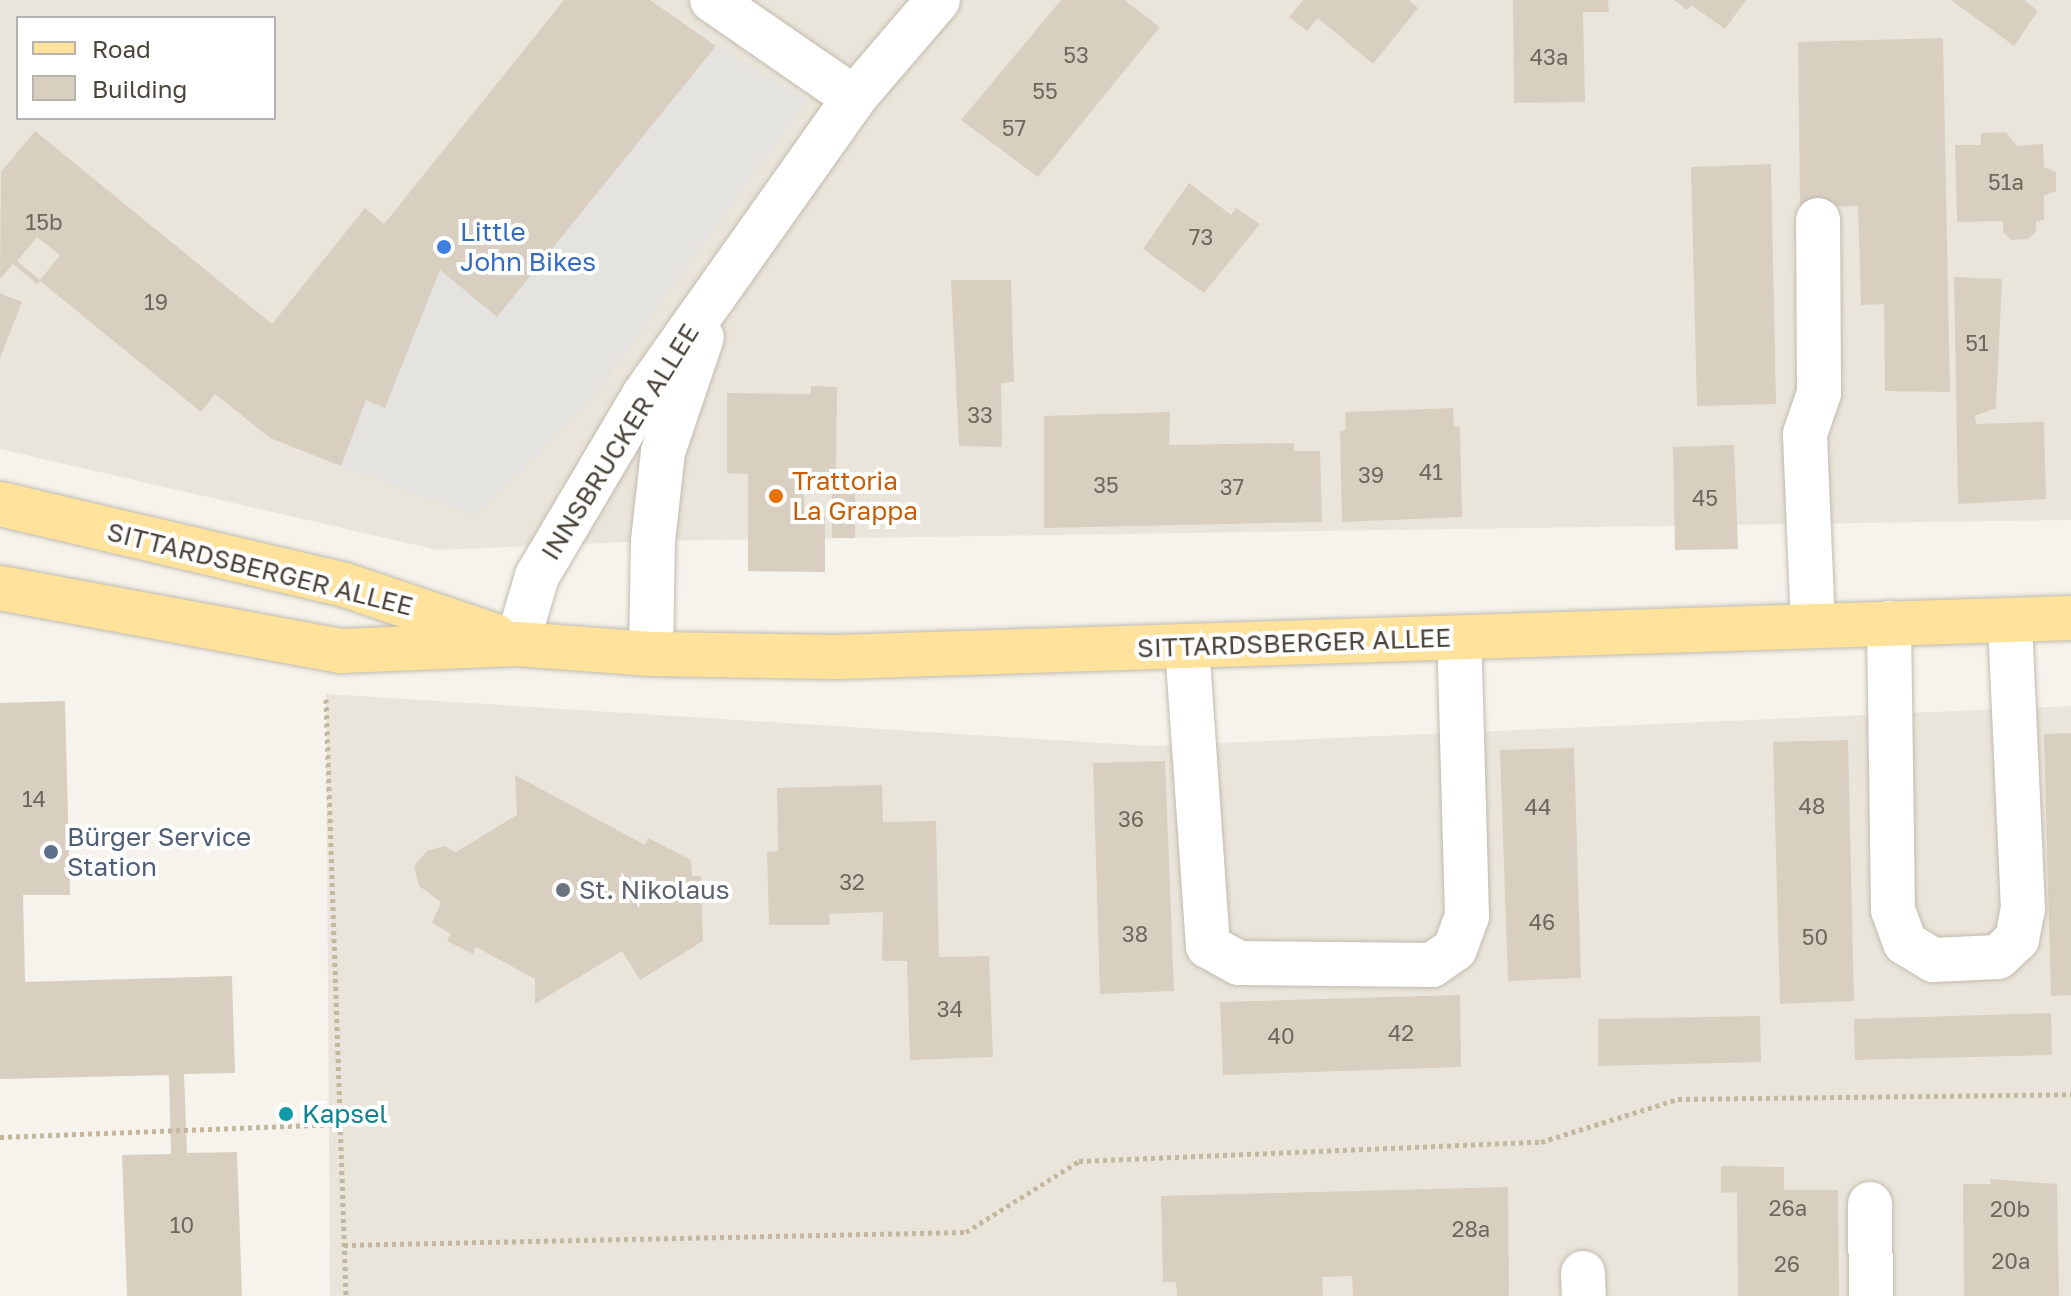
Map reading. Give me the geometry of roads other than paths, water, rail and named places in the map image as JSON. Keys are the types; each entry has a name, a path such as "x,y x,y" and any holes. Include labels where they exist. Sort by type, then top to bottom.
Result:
{"main road":[{"name":"SITTARDSBERGER ALLEE","path":"0,504 345,585 517,644"},
{"name":"SITTARDSBERGER ALLEE","path":"0,588 341,651 517,644 651,654 837,657 2071,618"}],"street":[{"path":"712,0 854,98"},
{"name":"INNSBRUCKER ALLEE","path":"517,644 537,576 580,497 718,290 854,98 938,0"},
{"path":"1813,626 1805,434 1819,393 1818,220"},
{"name":"INNSBRUCKER ALLEE","path":"651,654 653,541 663,452 718,290"},
{"path":"1889,623 1893,910 1905,943 1933,960 1998,957 2017,939 2023,909 2010,620"},
{"path":"1187,646 1208,946 1239,963 1432,965 1455,949 1467,916 1459,638"},
{"path":"1870,1204 1871,1296"}],"place":[{"name":"Little John Bikes","path":"444,247"},
{"name":"Trattoria La Grappa","path":"776,496"},
{"name":"Bürger Service Station","path":"51,852"},
{"name":"St. Nikolaus","path":"563,890"},
{"name":"Kapsel","path":"286,1114"}]}
